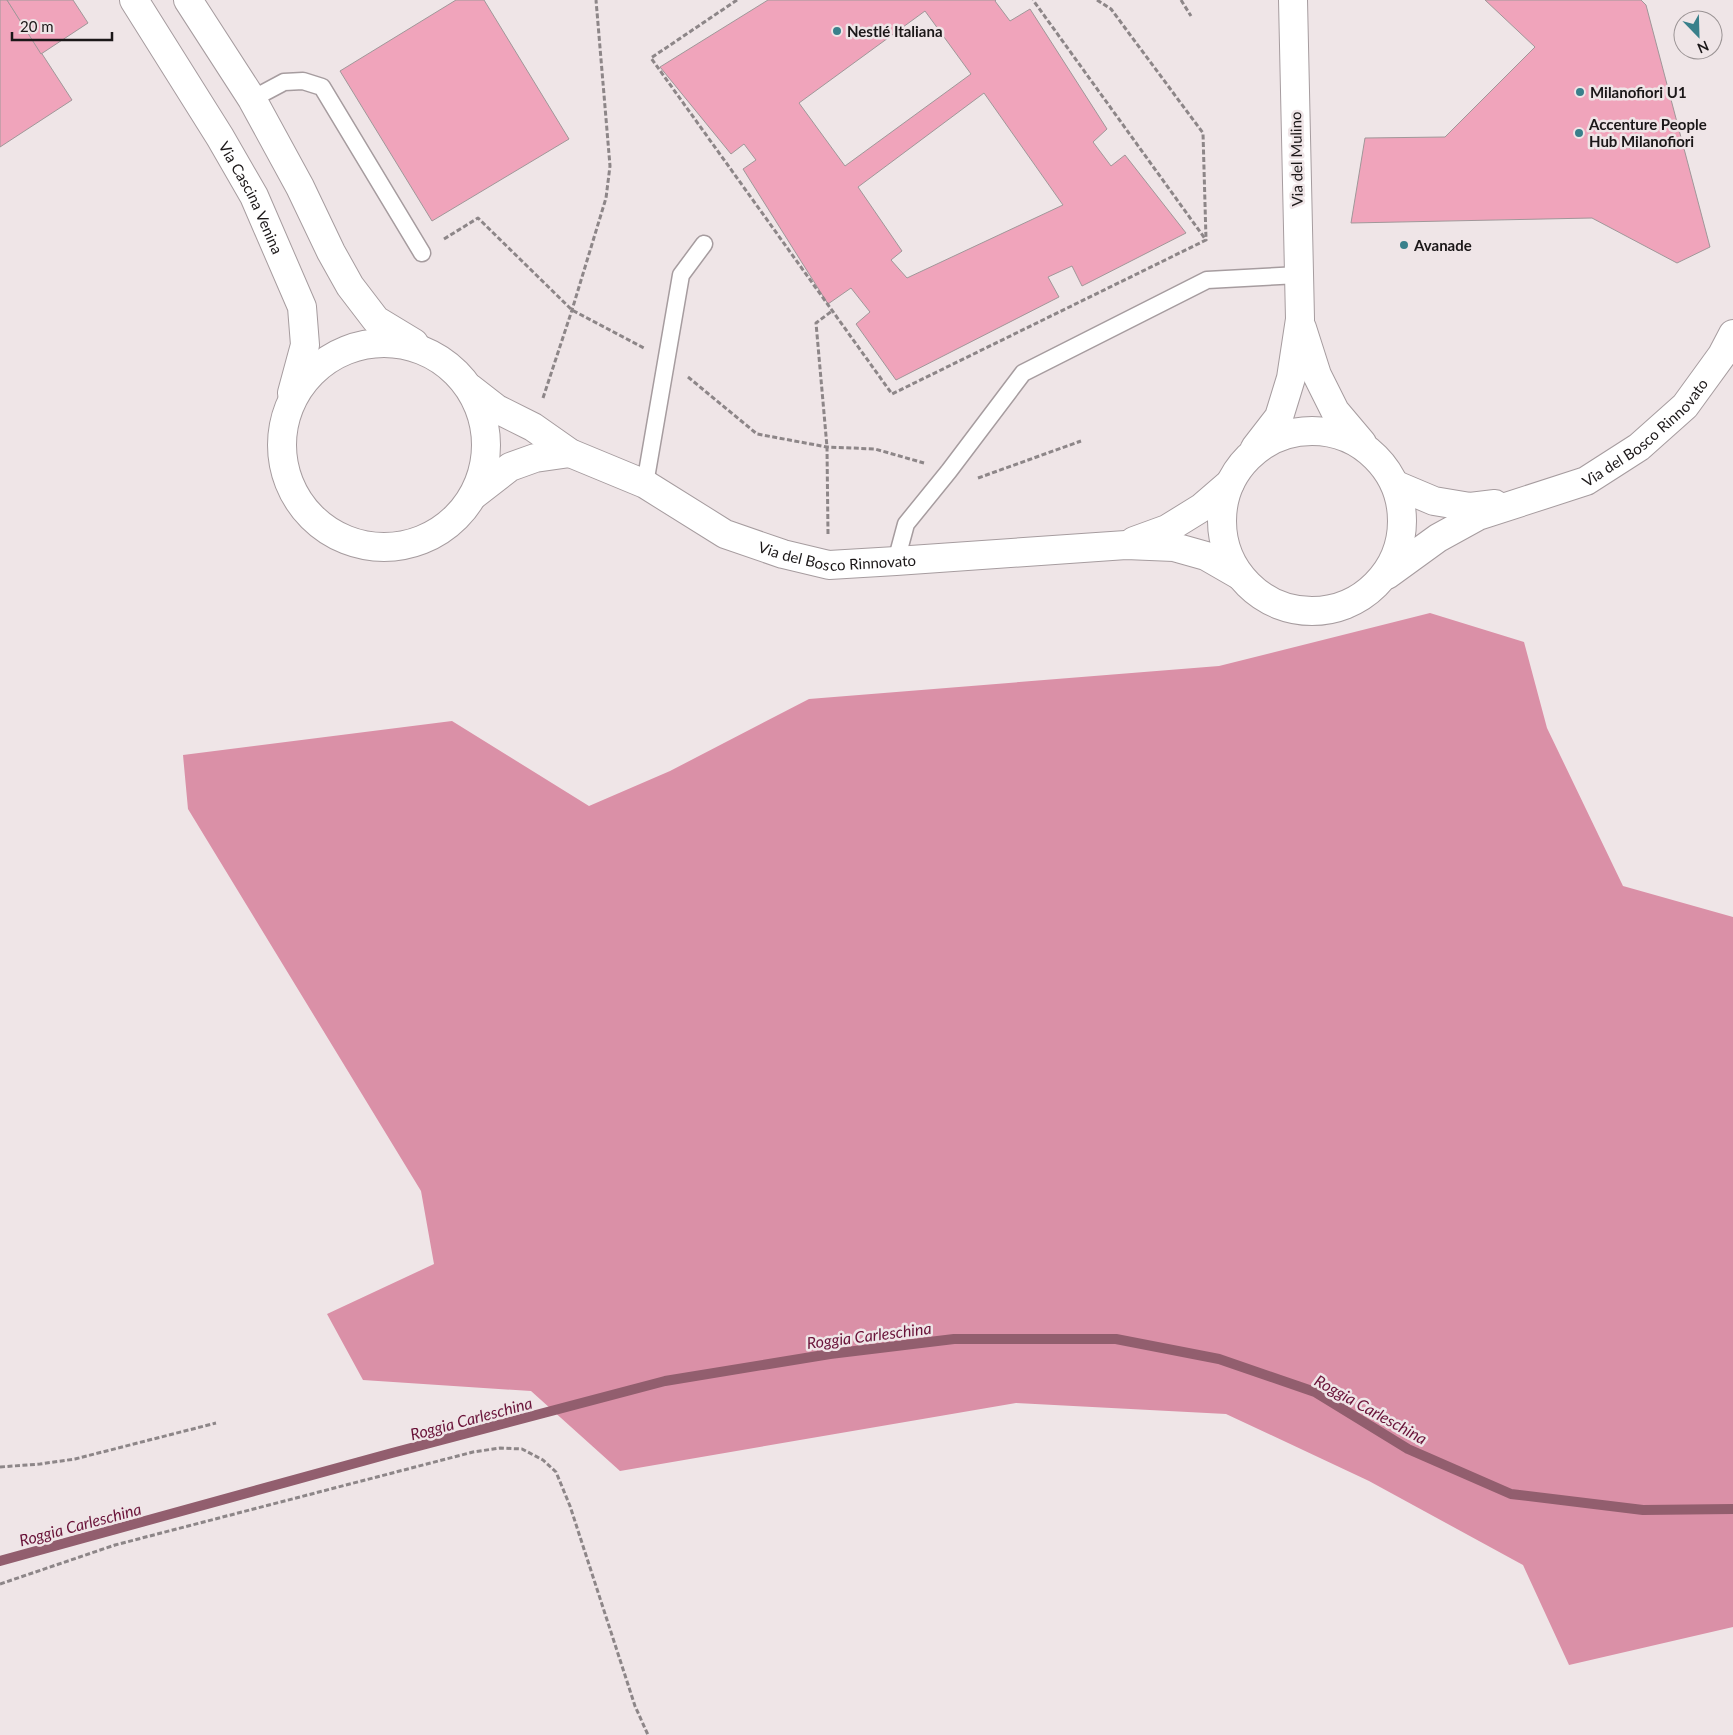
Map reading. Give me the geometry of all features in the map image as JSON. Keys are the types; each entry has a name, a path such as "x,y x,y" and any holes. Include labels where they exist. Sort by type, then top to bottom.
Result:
{"street":[{"name":"Via Cascina Venina","path":"134,0 220,137 254,196 302,307 305,345 286,413"},
{"path":"188,0 252,99 300,187 331,252 350,286 376,320 452,367 470,388 485,422 486,459 474,495"},
{"name":"Via del Mulino","path":"1230,483 1238,469 1279,417 1292,378 1300,319 1293,0"},
{"name":"Via del Mulino","path":"1300,319 1317,375 1335,411 1383,464 1396,485 1403,508 1402,534 1396,558 1382,579"},
{"name":"Via del Bosco Rinnovato","path":"1382,579 1438,538 1478,516 1586,481 1639,447 1685,406 1722,356 1733,334"},
{"path":"428,352 394,342 360,345 328,359 302,382 286,413 281,446 287,479 303,508 328,531 359,544 392,547 424,539 453,521 474,495 510,467 536,458 570,453"},
{"name":"Via del Bosco Rinnovato","path":"470,388 498,409 533,427 570,453 644,484 725,534 783,554 829,565 896,562 1126,545 1174,547 1206,556 1239,575"},
{"path":"1248,457 1274,438 1305,430 1336,433 1365,446"},
{"path":"1230,483 1222,506 1222,530 1227,554 1239,575 1258,594 1282,607 1310,612 1336,608 1362,597 1382,579"},
{"name":"Via del Bosco Rinnovato","path":"1126,545 1167,528 1201,508 1230,483"},
{"name":"Via del Bosco Rinnovato","path":"1396,485 1434,501 1470,508 1532,498"}],"lane":[{"path":"252,99 284,82 303,81 322,88 422,253"},
{"path":"644,484 681,275 704,244"},
{"path":"896,562 906,524 949,471 1023,373 1207,280 1299,275"}],"path":[{"path":"533,427 572,310 606,198 610,166 596,0"},
{"path":"737,0 651,58 892,394 1206,240"},
{"path":"1033,0 1206,240"},
{"path":"1097,0 1111,9 1203,133 1206,240"},
{"path":"1181,0 1191,16"},
{"path":"422,253 478,218 572,310 665,358 757,434 827,447 875,448 975,479 1081,442"},
{"path":"829,565 827,447 816,323 832,311"},
{"path":"0,1467 75,1459 216,1422"},
{"path":"0,1584 115,1546 473,1452 500,1448 522,1449 543,1460 556,1472 570,1506 635,1706 648,1735"}],"shaded area":[{"path":"1430,613 1524,642 1547,728 1623,886 1733,917 1733,1627 1569,1665 1523,1565 1369,1481 1226,1414 1016,1403 620,1471 531,1391 363,1380 327,1314 434,1264 421,1191 188,809 183,755 452,721 589,806 670,771 809,699 1219,666"}],"building":[{"path":"0,0 7,0 72,100 0,147"},
{"path":"7,0 73,0 88,23 41,54"},
{"path":"456,0 484,0 569,139 432,221 340,71"},
{"path":"768,0 996,0 1010,21 1030,9 1107,129 1093,142 1111,166 1125,155 1186,233 1082,286 1072,266 1048,277 1059,297 896,380 856,324 870,312 851,288 828,304 743,169 756,160 744,144 731,154 660,67","holes":["925,11 971,74 845,166 799,103","984,93 1063,205 907,278 891,260 902,251 858,187"]},
{"name":"Milanofiori U1","path":"1485,0 1641,0 1646,5 1710,247 1677,263 1592,218 1351,223 1365,138 1445,137 1535,47"}],"waterway":[{"name":"Roggia Carleschina","path":"0,1561 392,1453 665,1381 830,1354 954,1339 1116,1339 1219,1359 1315,1392 1408,1449 1511,1494 1643,1510 1733,1509"}],"place":[{"name":"Nestlé Italiana","path":"837,31"},
{"name":"Milanofiori U1","path":"1580,92"},
{"name":"Accenture People Hub Milanofiori","path":"1579,133"},
{"name":"Avanade","path":"1404,245"}]}
